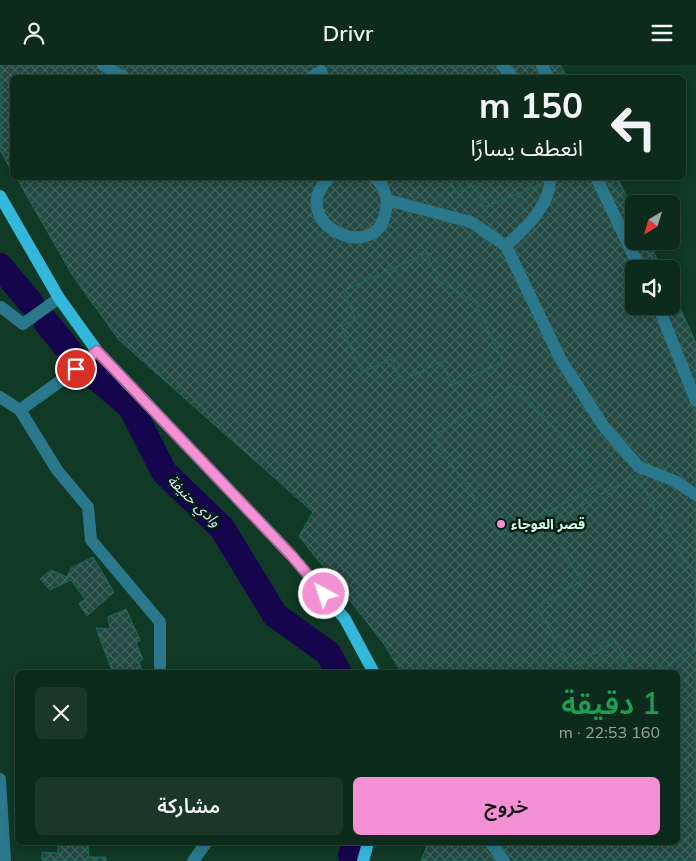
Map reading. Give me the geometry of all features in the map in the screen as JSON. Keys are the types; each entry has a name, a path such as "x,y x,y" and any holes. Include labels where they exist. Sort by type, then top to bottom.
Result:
{"main road":[{"path":"0,196 59,298 97,351 292,556 346,619 372,670"},
{"path":"363,861 367,845"}],"street":[{"path":"103,65 120,75"},
{"path":"502,65 510,75"},
{"path":"328,180 320,192 318,203 320,214 325,225 333,232 343,237 354,238 365,236 375,230 382,222 387,200 384,189 376,180"},
{"path":"506,246 536,216 550,180"},
{"path":"597,180 636,260"},
{"path":"387,200 471,222 506,246 561,360 604,427 639,467 675,481 696,495"},
{"path":"1,307 23,324 59,298"},
{"path":"662,315 696,401"},
{"path":"20,411 97,351"},
{"path":"0,397 20,411 57,470 88,507 91,540 160,622 160,670"},
{"path":"0,779 5,861"},
{"path":"193,861 205,845"},
{"path":"492,845 504,861"}],"building":[{"path":"0,65 560,65 566,75 10,75 10,168 0,150"},
{"path":"421,65 476,65 484,75 395,75"},
{"name":"قصر العوجاء","path":"18,180 618,180 626,195 625,250 652,250 658,260 625,260 625,315 680,315 680,308 696,343 696,861 421,861 427,845 680,845 680,670 400,670 384,644 299,536 313,512 119,340 73,276"},
{"path":"450,180 541,180 542,184 484,207 475,185 456,193"},
{"path":"426,253 438,280 475,302 503,362 452,385 441,362 401,381 391,359 362,372 341,326 356,319 343,291"},
{"path":"514,385 606,481 502,536 432,437"},
{"path":"636,475 696,579 696,648 658,670 631,670 615,641 571,667 537,607 581,581 548,525"},
{"path":"93,557 114,592 87,616 79,604 85,599 71,580 50,590 40,579 51,570 67,577 71,568"},
{"path":"126,609 140,640 136,643 143,659 139,662 142,670 112,670 96,628 110,629 108,617"},
{"path":"58,845 88,845 89,857 106,857 106,861 42,861 42,852 58,853"}],"waterway":[{"name":"وادي حنيفة","path":"0,266 31,303"},
{"name":"وادي حنيفة","path":"46,322 75,358"},
{"name":"وادي حنيفة","path":"90,372 131,407 164,472 222,528 275,615 328,653 337,670"},
{"name":"وادي حنيفة","path":"351,855 354,845"}],"place":[{"name":"قصر العوجاء","path":"501,524"}],"route":[{"path":"76,369 97,351 292,556 324,594"}]}
